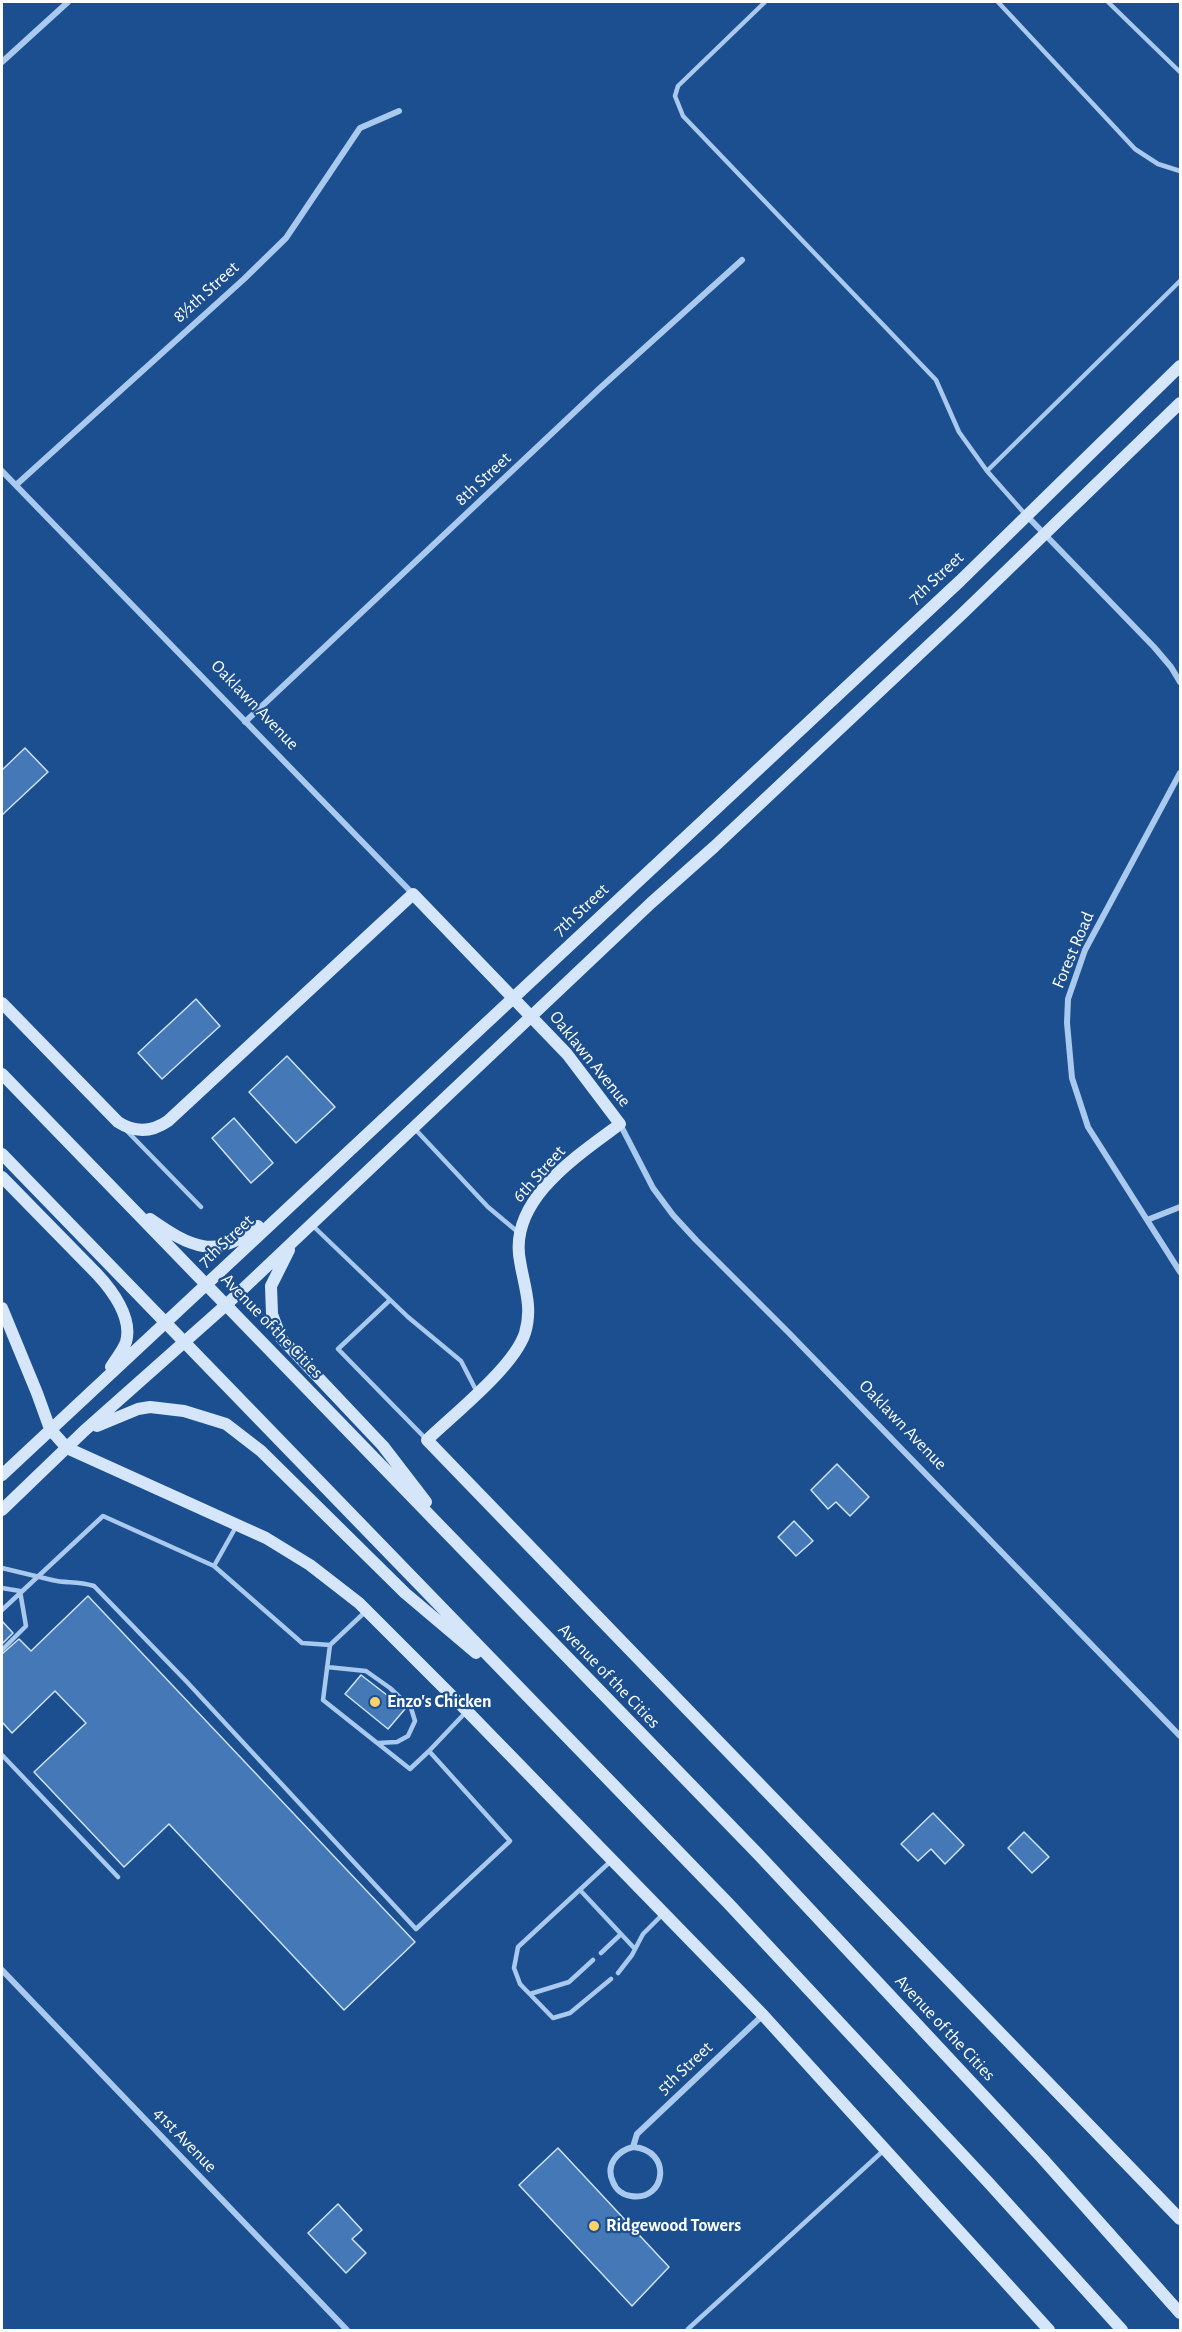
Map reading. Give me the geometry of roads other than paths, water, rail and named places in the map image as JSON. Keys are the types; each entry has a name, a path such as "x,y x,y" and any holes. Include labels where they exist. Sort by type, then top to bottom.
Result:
{"main road":[{"name":"7th Street","path":"2,1475 838,696 1180,366"},
{"path":"2,1510 84,1431 226,1305 651,903 954,622 1180,403"},
{"path":"2,1004 118,1122 140,1131 160,1126 413,894"},
{"name":"Oaklawn Avenue","path":"413,894 567,1054 620,1124"},
{"name":"Avenue of the Cities","path":"2,1074 758,1854 1042,2158 1180,2313"},
{"name":"6th Street","path":"427,1440 512,1358 525,1334 529,1302 520,1261 519,1233 529,1207 555,1177 620,1124"},
{"path":"2,1154 728,1904 864,2047 1122,2331"},
{"path":"2,1177 97,1274 117,1299 126,1322 126,1343 103,1381"},
{"path":"128,1204 172,1234 206,1248 221,1246 246,1236 311,1185"},
{"path":"294,1240 271,1286 272,1314 281,1338 383,1446 468,1554"},
{"path":"2,1308 50,1429 67,1448 266,1538 335,1582 467,1711 763,2015 1049,2331"},
{"path":"84,1431 138,1409 150,1407 184,1411 226,1424 268,1458 405,1593 535,1704"},
{"name":"Avenue of the Cities","path":"427,1440 1180,2219"}],"street":[{"path":"2,62 68,2"},
{"name":"8½th Street","path":"16,485 286,238 360,128 399,111"},
{"name":"8th Street","path":"245,722 599,389 742,260"},
{"name":"Oaklawn Avenue","path":"2,471 413,894"},
{"path":"1027,516 1154,647 1180,682"},
{"name":"Forest Road","path":"1180,773 1089,941 1068,999 1068,1049 1072,1078 1088,1127 1180,1272"},
{"name":"Oaklawn Avenue","path":"620,1124 653,1188 696,1240 1180,1736"},
{"path":"1147,1220 1180,1207"},
{"name":"41st Avenue","path":"2,1970 347,2331"},
{"name":"5th Street","path":"633,2147 649,2151 655,2156 661,2172 655,2188 641,2196 625,2194 618,2190 611,2176 614,2160 619,2153 633,2147 637,2134 763,2015"}],"lane":[{"path":"765,2 678,86 675,96 683,116 936,380 959,432 987,471 1027,516"},
{"path":"998,2 1135,149 1158,164 1180,171"},
{"path":"1108,2 1180,72"},
{"path":"987,471 1180,281"},
{"path":"118,1122 201,1207"},
{"path":"414,1128 488,1207 519,1233"},
{"path":"311,1224 390,1300 461,1361 477,1392"},
{"name":"Avenue of the Cities","path":"390,1300 338,1349 427,1440"},
{"path":"2,1610 103,1516 214,1566 302,1643 330,1645"},
{"path":"214,1566 237,1525"},
{"path":"2,1568 38,1575 54,1581 80,1581 94,1586 187,1682 416,1929 510,1841 429,1751"},
{"path":"2,1588 20,1591"},
{"path":"2,1650 26,1626 20,1591"},
{"path":"366,1610 330,1645 323,1700 410,1769 467,1711"},
{"path":"327,1667 366,1671 390,1688 411,1708 415,1721 408,1736 397,1742 378,1743"},
{"path":"2,1755 118,1877"},
{"path":"612,1979 570,2013 553,2018 520,1984 514,1968 518,1947 613,1860"},
{"path":"580,1890 635,1949"},
{"path":"618,1973 643,1934 664,1912"},
{"path":"601,1953 621,1934"},
{"path":"530,1994 569,1982 593,1960"},
{"path":"688,2330 886,2149"}],"place":[{"name":"Enzo's Chicken","path":"375,1702"},
{"name":"Ridgewood Towers","path":"594,2226"}]}
